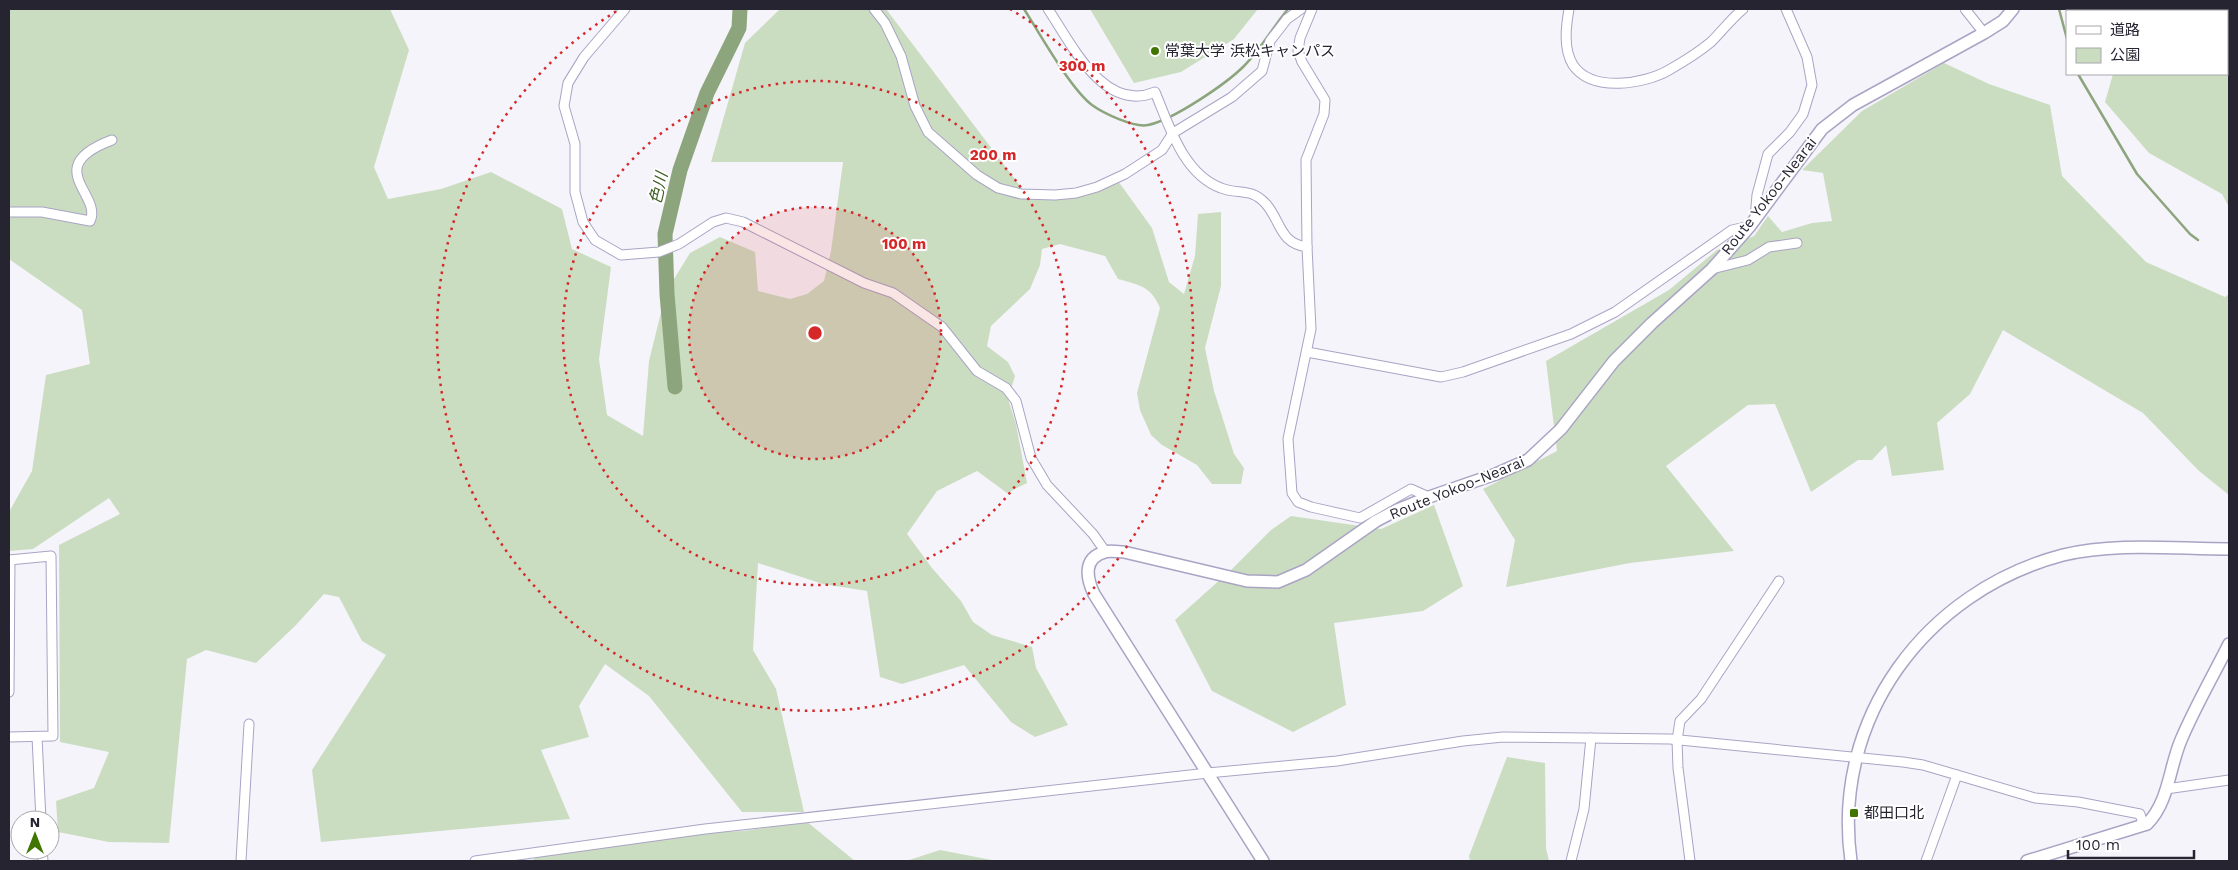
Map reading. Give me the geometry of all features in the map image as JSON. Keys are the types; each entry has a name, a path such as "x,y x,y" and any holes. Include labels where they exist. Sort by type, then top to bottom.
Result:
{"main road":[{"name":"Route Yokoo-Nearai","path":"1105,551 1124,552 1247,581 1278,582 1306,570 1376,521 1429,496 1496,474 1528,460 1561,429 1614,361 1652,323 1712,269 1752,222 1822,128 1852,106 1984,33 2003,20 2013,9"},
{"path":"1851,861 1848,842 1850,792 1856,757 1869,719 1885,685 1910,652 1949,613 1986,586 2030,565 2065,555 2099,550 2229,549"},
{"path":"1105,551 1093,559 1089,566 1088,579 1094,594 1263,861"},
{"path":"2027,861 2147,824 2157,814 2173,761 2182,739 2229,644"}],"street":[{"path":"625,9 584,57 568,82 564,106 575,144 575,192 582,222 595,240 621,255 659,252 679,244 713,222 726,218 743,222 864,283 893,293 942,328 977,371 1006,388 1016,401 1031,458 1043,478 1067,508 1093,534 1105,551"},
{"path":"874,9 885,23 901,56 915,106 928,132 977,175 998,188 1008,192 1033,195 1055,195 1086,191 1124,174 1162,150 1173,133 1232,98 1262,70 1270,41 1287,19 1301,9"},
{"path":"1048,9 1094,76 1106,87 1133,97 1144,97 1155,92 1180,148 1193,167 1207,180 1222,189 1239,190 1256,195 1267,205 1281,231 1291,241 1300,246 1307,247"},
{"path":"1312,9 1300,38 1298,51 1302,62 1325,100 1324,114 1306,160 1307,247 1311,329 1288,439 1292,493 1298,502 1360,518 1411,489 1429,496"},
{"path":"1569,9 1566,32 1567,50 1573,65 1584,76 1620,84 1646,80 1670,70 1709,43 1743,9"},
{"path":"1307,352 1441,377 1463,372 1571,334 1597,321 1614,312 1732,230 1752,222 1756,195 1768,154 1790,132 1803,114 1812,85 1807,57 1786,9"},
{"path":"1965,9 1984,33"},
{"path":"9,212 42,212 90,221 92,210 78,180 78,164 86,153 112,140"},
{"path":"1712,269 1748,260 1768,247 1797,243"},
{"path":"9,692 9,560 51,556 53,736 9,737"},
{"path":"1690,861 1678,768 1677,740 1680,721 1701,699 1778,582"},
{"path":"241,861 249,724"},
{"path":"37,737 41,810"},
{"path":"475,861 705,829 1208,773 1337,761 1463,741 1503,737 1677,740 1903,762 1957,775 2035,798 2078,802 2140,814 2143,824"},
{"path":"1572,861 1584,808 1591,738"},
{"path":"1926,861 1957,775"},
{"path":"2166,789 2229,780"}],"green space":[{"path":"9,9 390,9 409,50 374,167 388,199 441,189 491,172 562,209 572,249 611,267 599,359 607,415 643,436 649,361 666,292 690,253 720,237 755,252 758,291 790,299 807,294 824,281 831,251 843,162 711,162 745,43 780,9 886,9 1030,199 1054,200 1076,198 1118,181 1152,228 1169,282 1184,294 1195,256 1198,214 1221,212 1221,286 1205,348 1214,391 1234,454 1244,468 1241,484 1212,484 1197,465 1162,445 1151,435 1140,410 1137,393 1160,308 1153,295 1138,285 1118,279 1105,256 1060,244 1042,249 1040,265 1030,289 991,326 987,346 1008,362 1015,376 1008,399 1016,424 1027,483 1007,493 977,471 937,491 907,534 932,568 961,601 973,622 992,635 1032,647 1036,668 1068,725 1035,737 1011,722 964,665 902,684 880,677 867,591 823,584 758,563 753,650 776,689 804,812 742,812 649,696 605,664 579,706 589,737 541,750 570,819 321,842 312,770 386,655 362,641 339,597 324,594 296,625 256,663 206,650 187,659 169,843 109,842 60,832 60,810 57,810 56,801 94,788 109,752 60,742 59,545 120,514 109,498 33,549 9,551 9,512 32,471 46,375 90,364 82,310 9,259"},
{"name":"常葉大学 浜松キャンパス","path":"1090,9 1258,9 1234,39 1181,72 1134,83"},
{"path":"2229,9 2229,207 2222,194 2149,153 2105,102 2113,75 2228,75 2228,10 2184,10"},
{"path":"1944,63 1989,84 2050,105 2062,176 2146,262 2225,297 2229,294 2229,495 2199,471 2143,413 2003,330 1970,394 1937,423 1944,470 1892,476 1886,445 1872,460 1858,460 1811,492 1775,404 1748,405 1666,466 1734,551 1630,563 1506,587 1515,540 1483,489 1557,451 1546,361 1669,290 1717,250 1754,236 1768,216 1782,232 1812,223 1832,221 1823,173 1802,170 1862,111"},
{"path":"1434,505 1463,586 1423,611 1334,623 1346,705 1293,732 1212,691 1175,620 1232,569 1271,530 1291,516 1381,529"},
{"path":"1507,757 1545,763 1546,848 1549,861 1470,861 1469,856"},
{"path":"806,821 855,861 531,861 537,857 639,836 743,831"},
{"path":"940,850 997,861 906,861"}],"waterway":[{"name":"色川","path":"675,387 667,294 665,234 680,170 707,93 739,28 740,9"},
{"path":"1024,9 1056,60 1083,97 1092,105 1111,116 1142,125 1159,122 1185,109 1236,73 1256,52 1288,9"},
{"path":"2059,9 2066,35"},
{"path":"2079,75 2137,174 2190,234 2198,240"}],"place":[{"name":"常葉大学 浜松キャンパス","path":"1155,51"},
{"name":"都田口北","path":"1854,813"}]}
